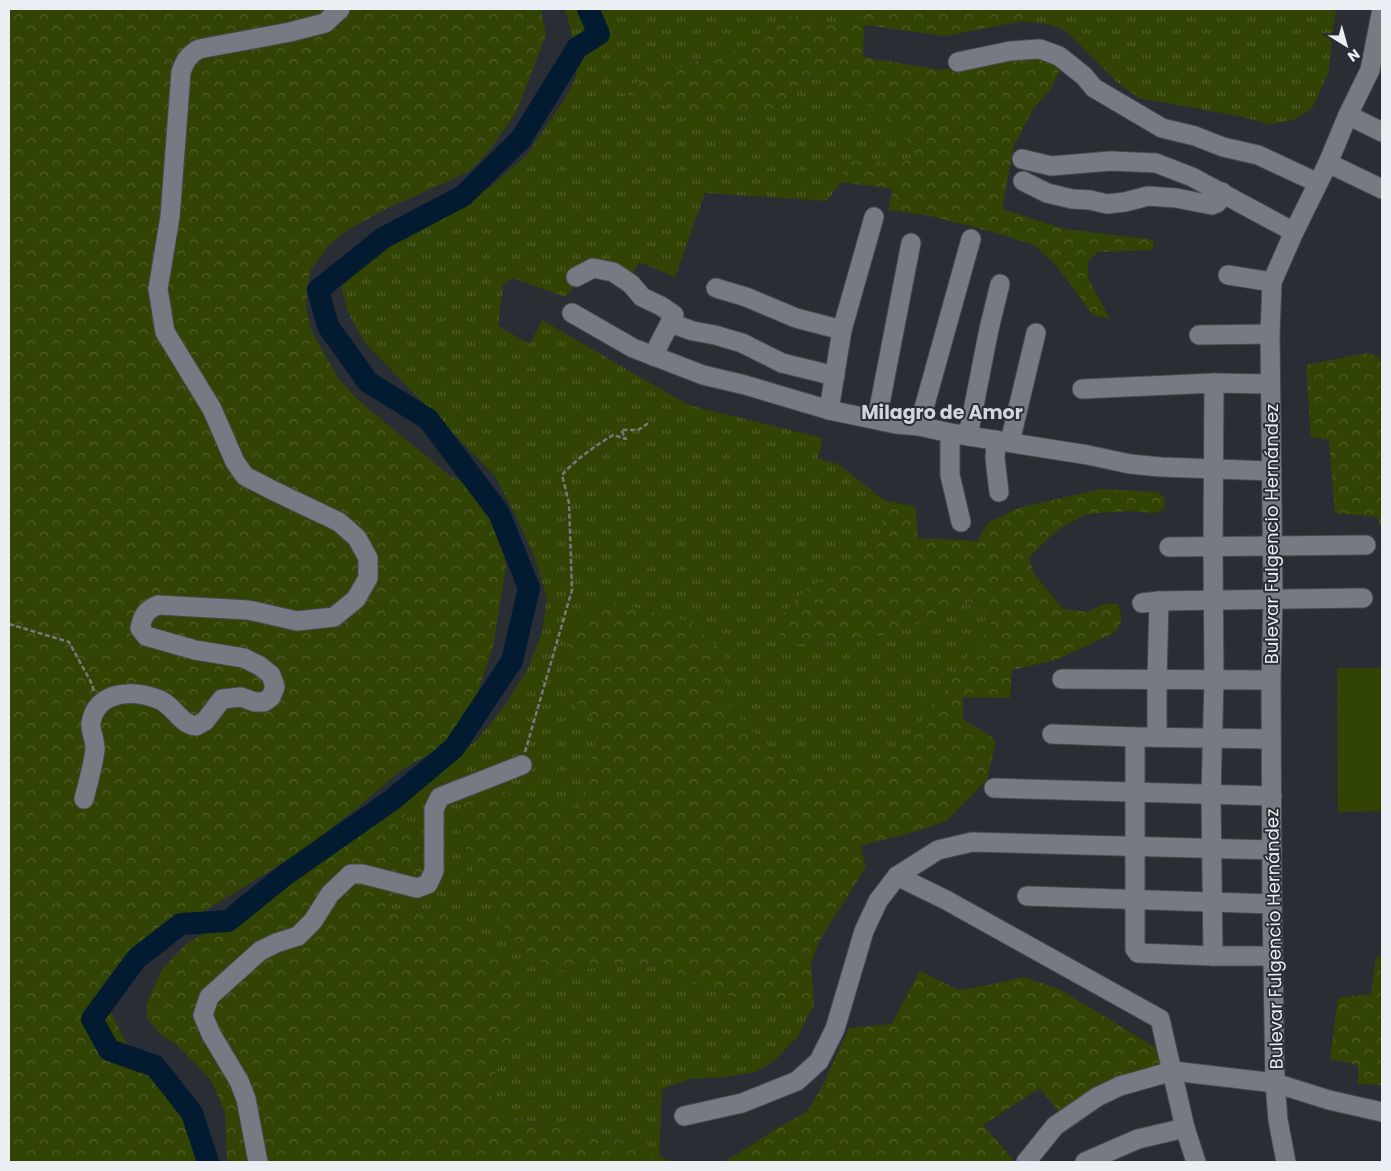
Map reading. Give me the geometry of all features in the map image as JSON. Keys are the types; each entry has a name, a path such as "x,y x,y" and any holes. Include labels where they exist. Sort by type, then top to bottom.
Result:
{"street":[{"path":"84,799 95,748 91,724 98,706 106,699 122,693 142,695 160,700 172,708 184,721 196,726 205,721 222,699 241,697 264,702 271,697 275,687 271,675 260,666 244,658 195,650 146,636 140,628 142,617 148,609 158,605 248,610 297,622 334,617 356,599 368,578 368,558 357,538 339,522 245,476 235,462 212,409 165,332 158,289 170,217 181,72 185,61 198,49 290,32 325,23 340,9"},
{"name":"Bulevar Fulgencio Hernández","path":"1286,1162 1278,1120 1275,1083 1272,904 1271,680 1274,599 1270,334 1272,282 1370,70 1382,9"},
{"path":"958,62 1010,51 1040,49 1059,56 1084,76 1094,88 1162,128 1195,136 1223,147 1258,155 1318,183"},
{"path":"1348,115 1382,132"},
{"path":"1022,159 1051,166 1111,161 1156,163 1192,177 1294,232"},
{"path":"1328,163 1382,189"},
{"path":"1023,181 1047,193 1107,204 1148,196 1176,198 1212,205 1217,203 1222,192"},
{"path":"829,410 842,330 874,217"},
{"path":"919,426 971,239"},
{"path":"878,419 911,243"},
{"path":"576,277 593,268 613,272 631,284 642,296 674,314 653,356"},
{"path":"1228,275 1272,282"},
{"path":"961,522 950,475 959,434 1000,284"},
{"path":"716,288 746,297 796,318 842,330"},
{"path":"572,313 633,348 703,375 745,385 829,410 896,424 919,426 1130,464 1272,471"},
{"path":"670,323 693,331 742,343 782,363 835,376"},
{"path":"999,492 994,458 1003,441 1036,334"},
{"path":"1199,335 1270,334"},
{"path":"1082,389 1214,383 1270,384"},
{"path":"1213,956 1211,794 1214,680 1214,383"},
{"path":"1169,546 1366,545"},
{"path":"1157,738 1157,679 1151,602 1364,598"},
{"path":"1062,679 1271,680"},
{"path":"1052,734 1157,738 1272,739"},
{"path":"1135,737 1135,949 1138,953 1273,956"},
{"path":"258,1162 246,1099 239,1081 210,1034 203,1016 209,997 260,951 276,943 298,936 313,921 330,894 351,874 362,874 417,888 428,884 434,871 434,809 440,797 522,765"},
{"path":"994,788 1272,796"},
{"path":"684,1116 742,1103 797,1081 819,1061 835,1029 864,932 878,902 897,876 938,850 972,842 1272,850"},
{"path":"897,876 946,900 1160,1019 1185,1128 1196,1162"},
{"path":"1027,896 1272,904"},
{"path":"1026,1162 1056,1126 1097,1097 1120,1086 1173,1071 1275,1083 1329,1100 1382,1112"},
{"path":"1085,1162 1138,1139 1185,1128"}],"path":[{"path":"522,765 572,590 568,503 562,475 572,464 604,440 613,435 626,439 621,430 638,430 650,422"},
{"path":"9,624 69,642 92,684 98,706"}],"green space":[{"path":"9,9 541,9 546,35 516,112 490,150 470,171 382,211 349,229 329,245 310,271 306,308 311,330 338,378 359,401 449,475 474,488 492,505 506,566 493,647 474,703 463,726 432,753 401,770 356,809 300,852 198,915 152,936 130,954 108,985 110,1010 125,1041 149,1068 191,1100 197,1120 202,1162 9,1162"},
{"path":"565,9 877,9 842,25 822,21 767,37 744,49 694,61 673,72 613,90 696,114 722,111 755,113 784,105 803,78 825,80 888,117 906,137 912,157 898,165 874,160 843,171 841,182 827,201 705,193 675,277 639,262 629,281 592,265 566,297 512,278 503,284 498,326 530,344 542,320 688,405 822,438 818,459 838,464 885,501 879,539 863,559 836,571 784,645 867,639 907,629 956,604 978,603 992,625 959,668 936,705 894,754 827,778 802,774 757,736 726,703 724,654 600,724 579,809 498,790 556,970 661,965 701,986 754,1003 814,1005 798,1036 775,1060 756,1072 725,1077 690,1079 662,1089 659,1157 612,1137 500,1114 486,1087 520,1035 498,952 471,929 435,909 397,914 379,899 424,887 426,864 398,798 451,761 477,740 506,704 527,670 542,633 547,598 535,558 495,476 365,343 349,314 342,292 344,271 374,250 431,216 463,199 488,189 527,155 566,97 576,77 574,42"},
{"path":"877,9 1022,9 1023,21 945,36 864,25 863,57 941,70 963,67 996,57 1053,59 1059,71 1051,89 1033,109 1014,145 1002,209 1065,229 1154,240 1152,250 1097,252 1088,262 1088,278 1110,319 1093,315 1055,264 1034,245 997,233 930,216 888,210 893,189 841,182 843,171 850,161 874,160 898,165 911,157 906,137 888,117 825,80 803,78 784,105 755,113 722,111 696,114 612,90 673,72 694,61 744,49 767,37 776,20 801,15 842,25"},
{"path":"1022,9 1336,9 1329,71 1312,108 1294,120 1269,124 1239,116 1139,98 1118,83 1066,31 1051,25 1023,21"},
{"path":"1367,353 1382,358 1382,530 1377,517 1335,513 1329,440 1311,437 1306,365"},
{"path":"1101,489 1157,492 1165,498 1164,509 1155,513 1128,511 1086,514 1056,531 1029,557 1034,574 1063,609 1087,612 1104,604 1118,604 1122,619 1116,632 1056,660 1012,670 1010,698 963,697 963,719 996,740 987,780 946,821 917,831 860,846 866,867 819,941 811,963 814,1005 754,1003 701,986 661,965 556,970 529,957 505,928 478,882 459,829 463,804 498,790 579,809 600,724 576,710 563,672 569,630 604,599 691,622 724,654 726,703 757,736 802,774 827,778 894,754 936,705 959,668 992,625 978,603 956,604 907,629 867,639 784,645 775,624 802,592 836,571 863,559 879,539 885,501 915,506 918,538 977,541 988,523 1018,508"},
{"path":"1337,668 1382,668 1382,811 1338,812"},
{"path":"398,798 426,864 424,887 380,899 397,914 435,909 471,929 498,952 520,980 520,1035 486,1087 500,1114 612,1137 673,1162 227,1162 225,1113 211,1080 176,1044 160,1034 147,1018 147,1002 163,968 185,945 327,854"},
{"path":"1382,956 1382,1085 1358,1084 1358,1065 1330,1059 1338,998 1371,994 1376,957"},
{"path":"920,971 958,990 1023,977 1059,989 1168,1055 1167,1071 1116,1079 1059,1112 1040,1088 983,1125 1015,1162 721,1162 731,1158 779,1127 807,1112 822,1087 849,1028 892,1024"}],"waterway":[{"path":"208,1162 192,1113 155,1066 109,1050 92,1019 137,958 181,924 228,921 285,875 392,800 454,748 512,661 529,588 499,513 428,419 368,382 328,326 318,290 383,238 463,196 521,139 577,48 599,34 588,9"}],"district":[{"name":"Milagro de Amor","path":"942,412"}]}
